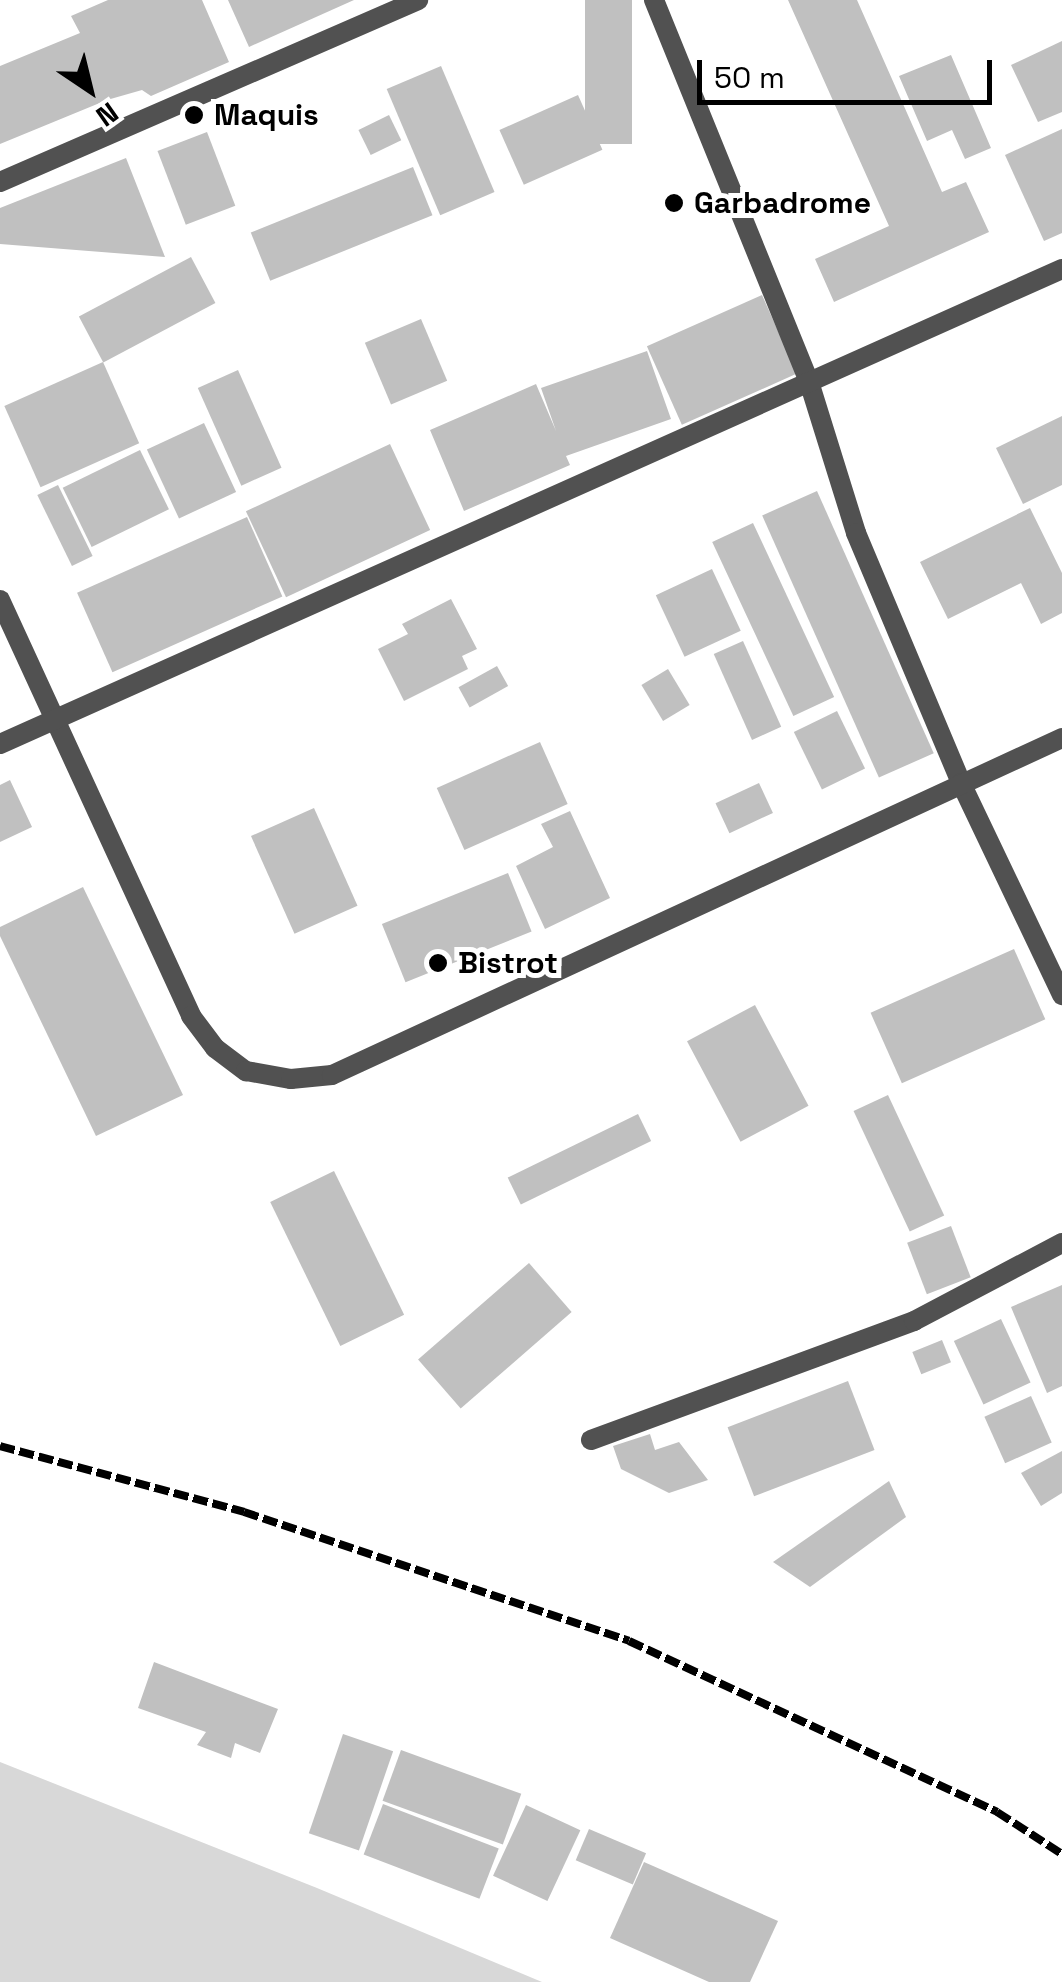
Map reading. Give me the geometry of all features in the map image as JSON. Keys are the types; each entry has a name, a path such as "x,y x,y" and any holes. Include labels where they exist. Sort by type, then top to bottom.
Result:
{"street":[{"path":"0,182 418,0"},
{"path":"654,0 810,384 856,532 961,783 1062,995"},
{"path":"0,744 1062,269"},
{"path":"0,600 190,1016 215,1048 246,1071 291,1079 332,1075 1062,738"},
{"path":"591,1440 914,1321 1062,1243"}],"shaded area":[{"path":"0,1762 317,1888 542,1982 0,1982"}],"building":[{"path":"108,0 202,0 229,62 151,96 142,90 107,100 0,144 0,66 80,33 71,16"},
{"path":"228,0 354,0 249,47"},
{"path":"585,0 632,0 632,144 585,144"},
{"path":"788,0 857,0 942,192 966,182 989,232 834,302 815,259 889,226"},
{"path":"1062,41 1062,112 1038,122 1011,65"},
{"path":"951,55 991,148 965,159 952,130 927,141 899,76"},
{"path":"441,66 495,192 440,215 387,89"},
{"path":"578,95 602,150 524,185 499,130"},
{"path":"389,115 401,140 371,155 358,130"},
{"path":"1062,129 1062,233 1044,241 1005,155"},
{"path":"207,132 235,206 186,225 158,151"},
{"path":"126,158 165,257 0,244 0,208"},
{"path":"413,167 432,215 270,281 251,233"},
{"path":"191,257 215,303 103,363 79,317"},
{"path":"762,295 797,374 682,425 647,346"},
{"path":"421,319 447,381 391,405 365,343"},
{"path":"647,351 671,419 566,456 570,465 464,511 430,430 536,384 556,431 541,388"},
{"path":"103,362 139,443 41,487 4,406"},
{"path":"238,370 282,468 241,486 198,388"},
{"path":"1062,416 1062,485 1023,504 996,448"},
{"path":"204,423 236,492 179,519 147,450"},
{"path":"390,444 430,530 286,597 246,511"},
{"path":"140,450 169,509 92,547 63,488"},
{"path":"58,485 93,556 72,566 37,495"},
{"path":"817,491 934,753 879,778 762,515"},
{"path":"1030,508 1062,573 1062,613 1041,624 1021,583 948,619 920,562"},
{"path":"247,517 282,596 112,672 77,593"},
{"path":"753,523 834,697 793,716 712,542"},
{"path":"712,569 741,631 685,657 656,595"},
{"path":"451,599 477,649 462,656 468,669 404,701 378,649 408,634 402,624"},
{"path":"743,641 781,727 752,740 714,654"},
{"path":"497,666 508,686 470,707 459,687"},
{"path":"668,669 690,705 663,721 641,685"},
{"path":"837,711 865,769 822,790 794,732"},
{"path":"540,742 568,804 464,850 437,788"},
{"path":"10,780 32,827 0,842 0,785"},
{"path":"759,783 773,813 729,833 715,803"},
{"path":"314,808 358,906 294,934 251,836"},
{"path":"570,811 610,898 545,929 516,866 553,847 541,824"},
{"path":"508,873 532,931 406,982 382,924"},
{"path":"83,887 183,1095 96,1136 0,936 0,927"},
{"path":"1014,949 1045,1019 902,1083 871,1013"},
{"path":"755,1005 809,1106 741,1142 687,1041"},
{"path":"888,1095 944,1216 910,1232 854,1111"},
{"path":"638,1114 651,1141 521,1205 508,1178"},
{"path":"334,1171 404,1315 340,1346 270,1202"},
{"path":"951,1226 971,1277 927,1294 907,1243"},
{"path":"529,1263 572,1312 461,1408 418,1359"},
{"path":"1062,1285 1062,1386 1047,1393 1011,1307"},
{"path":"1001,1319 1031,1382 983,1404 954,1341"},
{"path":"942,1340 951,1362 921,1374 912,1352"},
{"path":"848,1381 875,1450 754,1496 728,1427"},
{"path":"1031,1396 1052,1443 1005,1463 984,1417"},
{"path":"650,1434 655,1450 679,1442 708,1480 669,1493 621,1469 613,1446"},
{"path":"1062,1451 1062,1493 1041,1506 1021,1473"},
{"path":"889,1481 906,1517 810,1587 773,1562"},
{"path":"154,1662 278,1709 260,1753 235,1743 231,1758 197,1745 206,1732 138,1708"},
{"path":"343,1734 393,1751 359,1851 309,1833"},
{"path":"401,1750 521,1794 503,1845 383,1801"},
{"path":"383,1804 499,1848 479,1899 364,1854"},
{"path":"526,1805 580,1830 547,1901 493,1876"},
{"path":"589,1829 646,1853 633,1885 576,1860"},
{"path":"644,1862 778,1921 750,1982 709,1982 610,1938"}],"railway":[{"path":"0,1446 244,1512 629,1641 997,1812 1062,1854"}],"place":[{"name":"Maquis","path":"194,115"},
{"name":"Garbadrome","path":"674,203"},
{"name":"Bistrot","path":"438,963"}]}
